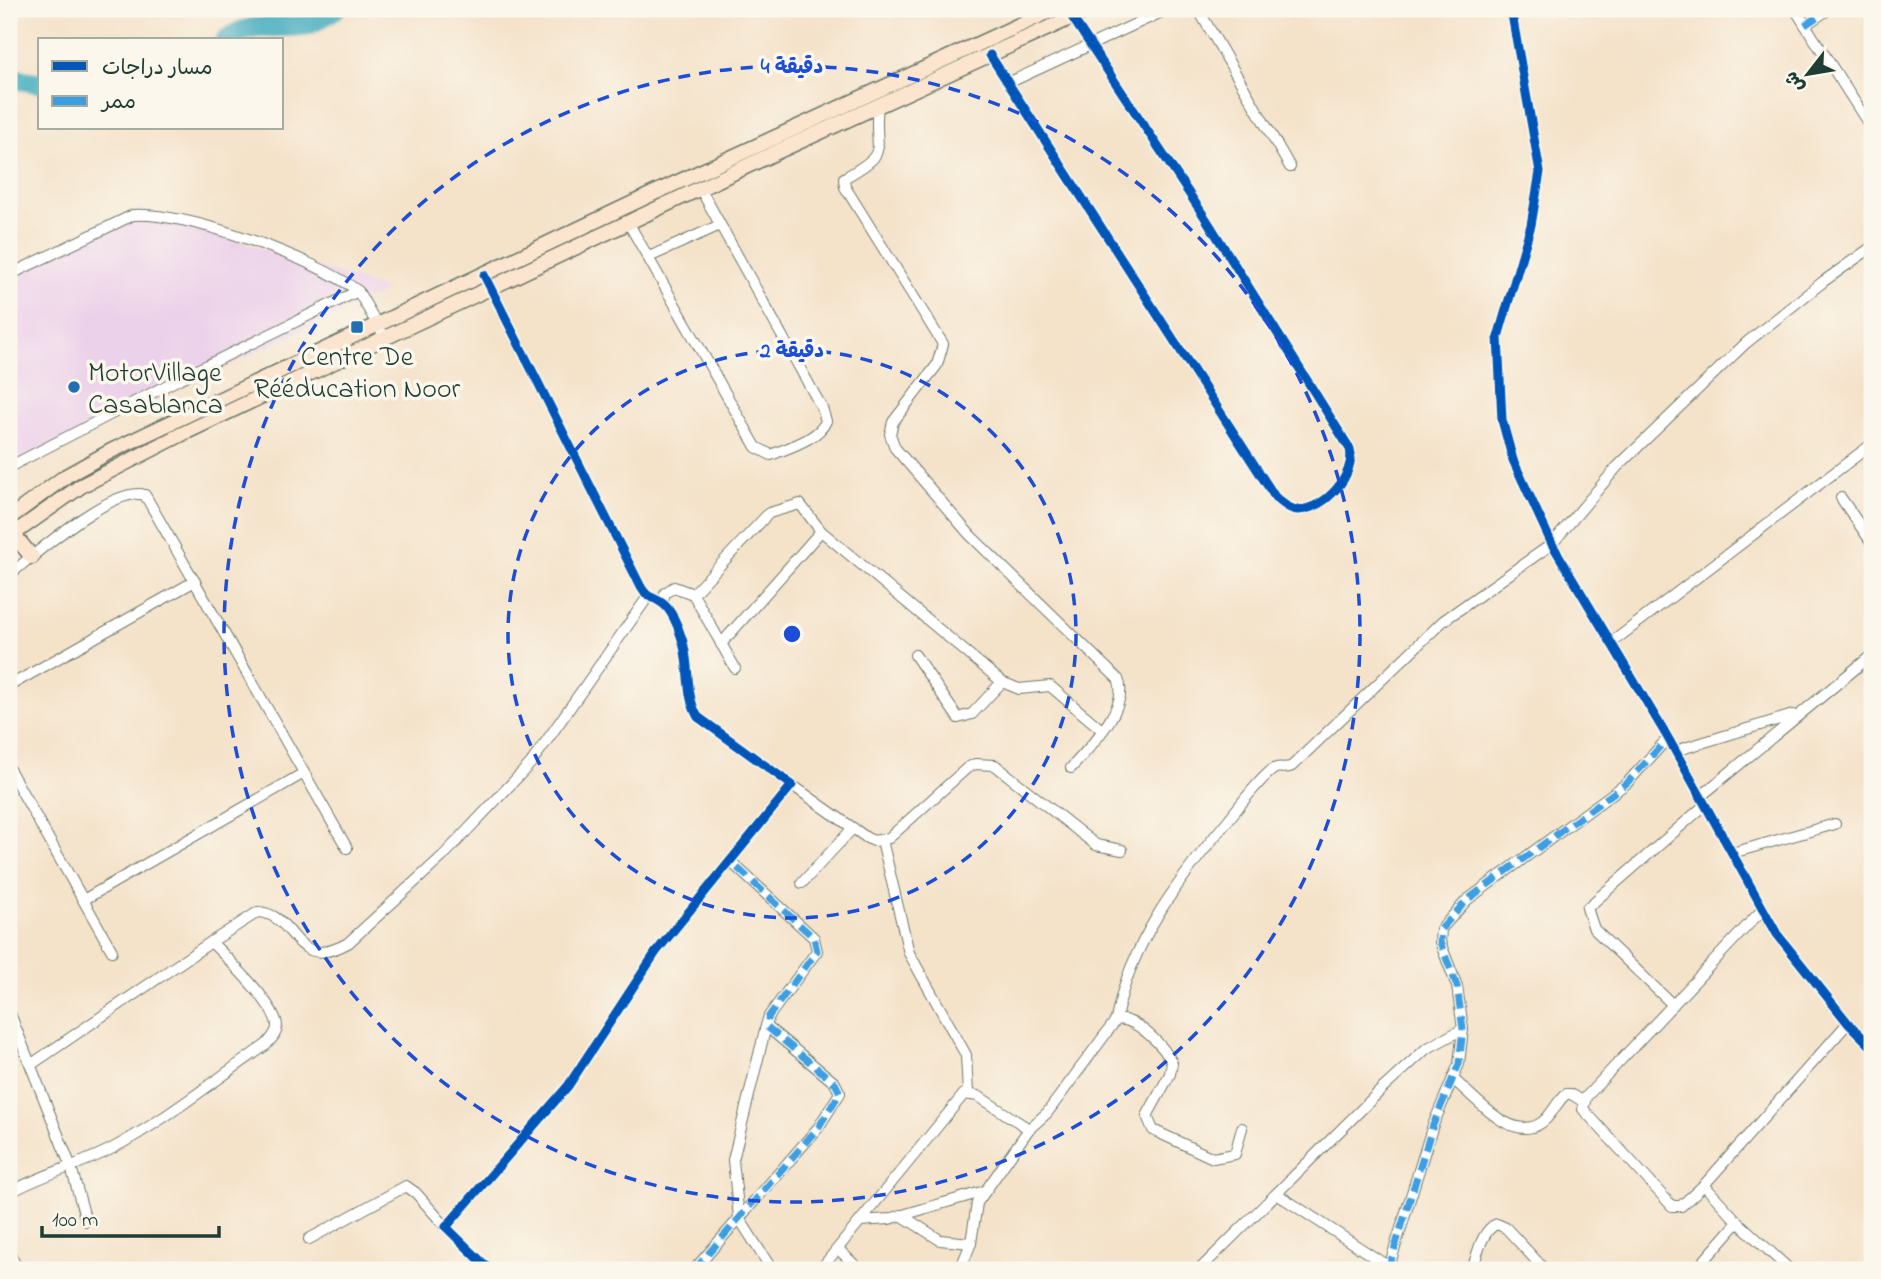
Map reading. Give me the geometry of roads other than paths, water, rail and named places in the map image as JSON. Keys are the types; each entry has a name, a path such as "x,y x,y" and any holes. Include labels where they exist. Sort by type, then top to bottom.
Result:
{"main road":[{"path":"14,525 66,476 111,451 379,323 629,224 878,105 1090,9"},
{"path":"14,525 80,485 385,338 487,281 709,168 1048,10"},
{"path":"709,168 716,183"},
{"path":"14,525 32,557"}],"street":[{"path":"1007,83 1168,9"},
{"path":"1198,9 1290,167"},
{"path":"1511,9 1540,172 1531,225 1498,337 1497,365 1505,438 1552,544 1668,738 1777,934 1848,1023 1872,1047"},
{"path":"1795,9 1872,129"},
{"path":"1805,25 1829,9"},
{"path":"990,55 1275,497 1285,506 1304,509 1326,497 1345,479 1352,468 1350,449 1206,219 1072,18"},
{"path":"878,105 878,150 873,162 844,178 845,187 943,344 937,365 894,422 891,440 904,459 970,535 1035,600 1114,672 1122,686 1122,695 1102,730 1071,768"},
{"path":"629,224 752,441 762,452 771,455 822,430 826,421 816,397 701,190"},
{"path":"9,275 133,215 148,214 205,227 298,258 337,275 358,291 379,323 385,338"},
{"path":"649,257 720,225"},
{"path":"960,1270 971,1243 977,1203 1029,1129 1047,1114 1116,1020 1133,961 1165,905 1200,853 1272,769 1292,766 1443,621 1552,544 1617,467 1712,373 1793,304 1872,247"},
{"path":"487,281 647,598 662,603 675,622 685,647 692,704 698,717 867,838 889,838 967,768 984,763 995,765 1097,845 1122,850"},
{"path":"9,467 358,291"},
{"path":"1611,643 1872,444"},
{"path":"9,575 110,503 140,493 150,500 347,848"},
{"path":"1841,498 1872,543"},
{"path":"693,594 769,513 800,504 821,531 1002,682 1019,689 1050,686 1102,730"},
{"path":"721,644 821,531"},
{"path":"9,687 195,581"},
{"path":"662,603 665,593 674,587 693,594 735,668"},
{"path":"32,1064 258,912 275,918 312,951 322,954 332,952 348,943 443,856 531,763 647,598"},
{"path":"1673,1005 1594,929 1587,908 1800,713 1872,654"},
{"path":"915,655 958,718 972,714 1002,682"},
{"path":"1675,751 1800,713"},
{"path":"1277,1194 1388,1268 1433,1125 1454,1080 1463,1028 1457,986 1440,942 1441,929 1448,918 1477,892 1627,783 1668,738"},
{"path":"9,769 85,899 112,951"},
{"path":"85,899 304,773"},
{"path":"446,1227 568,1086 656,952 792,785"},
{"path":"1732,853 1835,824"},
{"path":"802,883 853,828"},
{"path":"882,840 909,953 966,1055 968,1093"},
{"path":"730,861 799,922 817,945 817,951 769,1016 733,1160 739,1218 772,1270"},
{"path":"1763,909 1584,1102 1583,1109 1672,1206 1686,1204 1848,1023"},
{"path":"9,1193 34,1178 71,1167 152,1126 267,1045 275,1035 275,1017 268,1005 211,942"},
{"path":"9,1011 71,1167 86,1221"},
{"path":"1116,1020 1127,1020 1146,1034 1167,1053 1172,1063 1170,1074 1147,1116 1153,1130 1217,1158 1235,1154 1241,1128"},
{"path":"694,1270 818,1128 839,1093 838,1087 828,1076 766,1026"},
{"path":"1199,1270 1426,1049 1463,1028"},
{"path":"1454,1080 1503,1121 1522,1128 1541,1123 1566,1094 1584,1102"},
{"path":"968,1093 978,1096 1029,1129"},
{"path":"820,1270 948,1111 968,1093"},
{"path":"1704,1185 1738,1222 1790,1270"},
{"path":"309,1239 406,1186 416,1193 490,1270"},
{"path":"860,1221 901,1216 985,1191"},
{"path":"901,1216 940,1240 971,1243"},
{"path":"1696,1270 1738,1222"},
{"path":"1472,1270 1484,1237 1490,1227 1497,1224 1506,1228 1545,1270"},
{"path":"838,1249 860,1270"},
{"path":"9,1252 19,1270"}],"waterway":[{"path":"229,38 255,28 306,25 335,9"},
{"path":"9,78 38,83"}],"place":[{"name":"Centre De Rééducation Noor","path":"357,327"},
{"name":"MotorVillage Casablanca","path":"74,387"}]}
